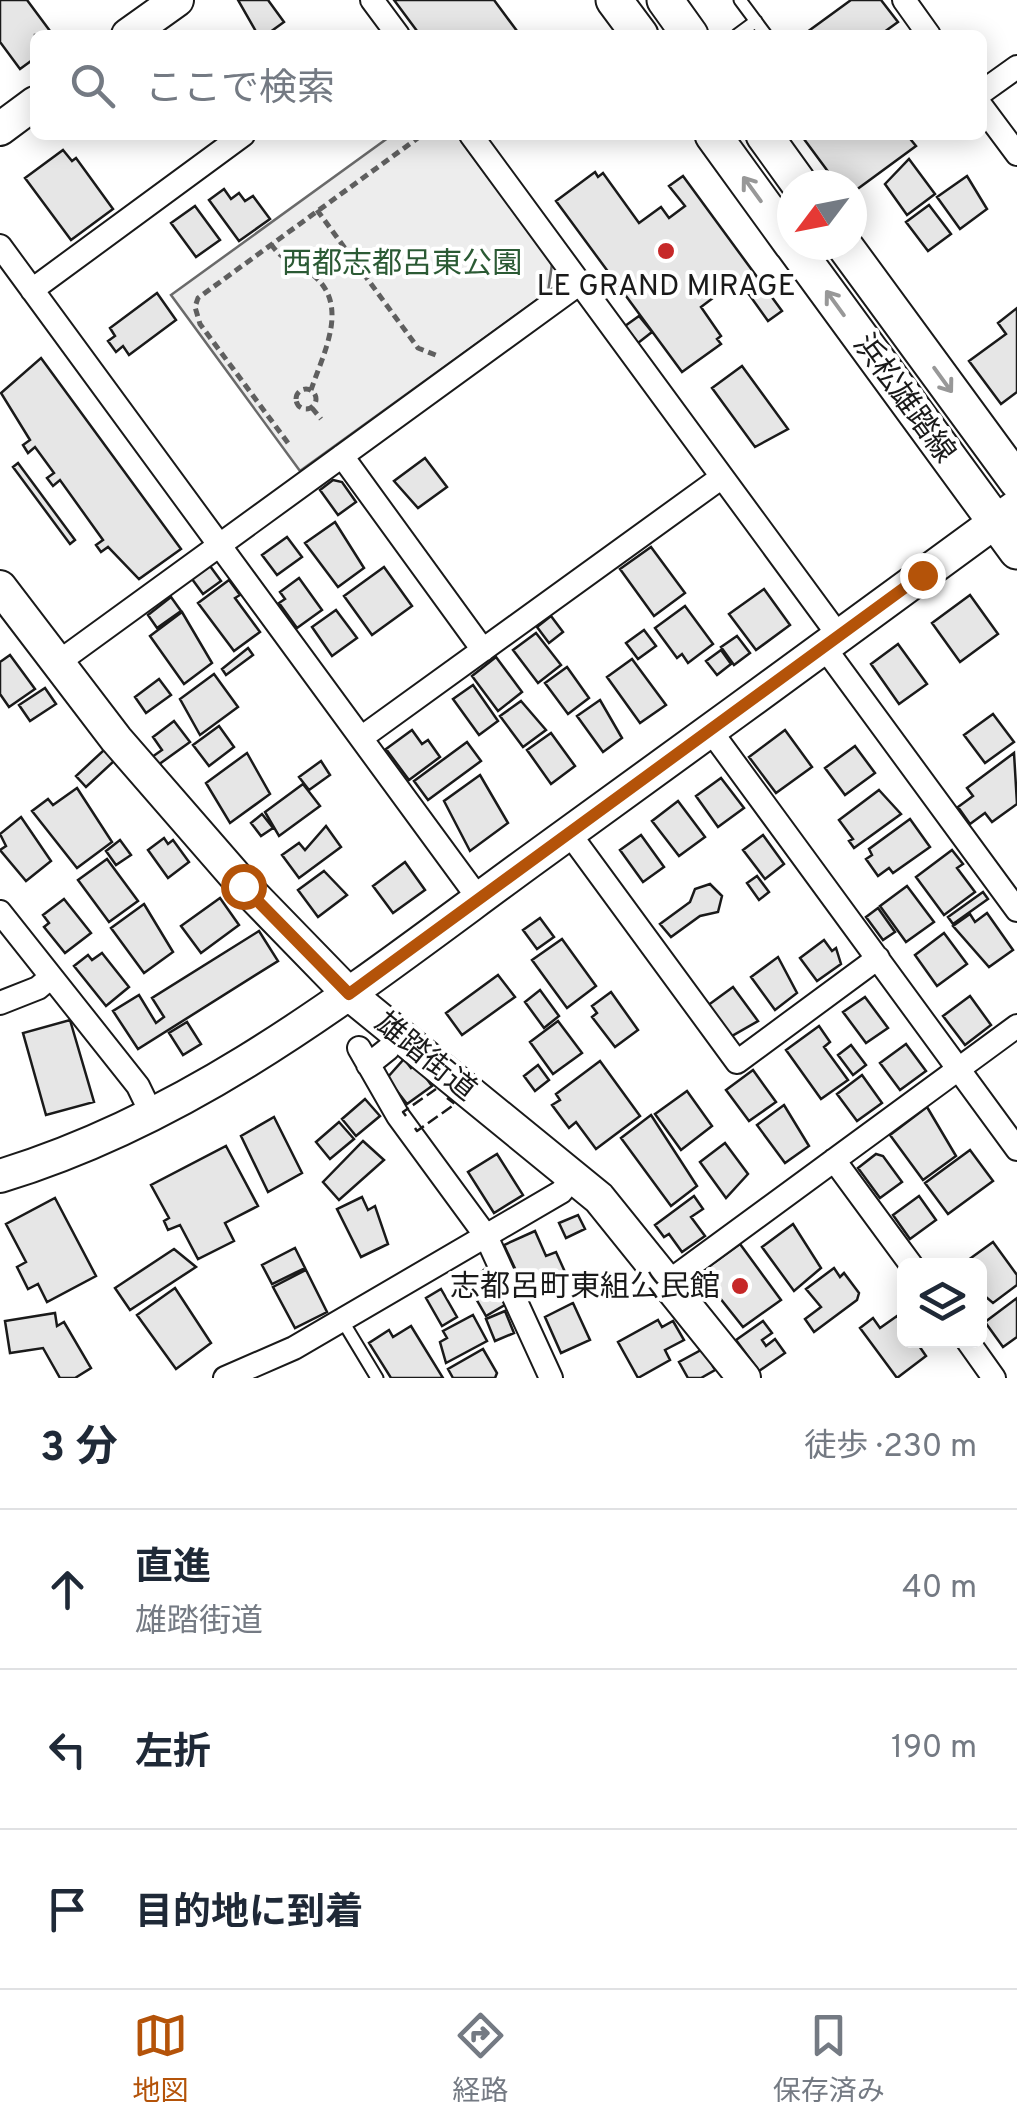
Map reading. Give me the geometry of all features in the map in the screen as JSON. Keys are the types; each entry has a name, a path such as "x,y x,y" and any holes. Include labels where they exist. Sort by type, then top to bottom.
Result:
{"main road":[{"path":"614,0 636,30"},
{"path":"665,0 686,30"},
{"name":"浜松雄踏線","path":"717,140 777,223"},
{"path":"768,140 789,170"},
{"name":"浜松雄踏線","path":"805,260 1006,514 1017,551"},
{"name":"浜松雄踏線","path":"855,260 1017,481"}],"street":[{"path":"135,30 176,0"},
{"path":"372,0 388,30"},
{"path":"904,0 926,30"},
{"path":"987,88 1017,67"},
{"path":"0,128 30,107"},
{"path":"987,114 1017,154"},
{"path":"32,290 235,140"},
{"path":"475,140 722,477 1017,910"},
{"path":"0,246 479,899"},
{"path":"56,664 580,283"},
{"path":"342,456 483,650"},
{"path":"361,738 722,477"},
{"path":"0,1176 82,1149 153,1117 231,1074 349,994 1006,514"},
{"name":"雄踏街道","path":"0,587 56,664 210,850 349,994 574,1176 616,1218 744,1378"},
{"path":"710,730 1017,1149"},
{"path":"569,833 736,1062 878,958"},
{"path":"0,912 138,1086 153,1117"},
{"path":"0,1003 52,978"},
{"path":"668,1282 1017,1026"},
{"path":"388,1049 364,1056 398,1116 486,1236 550,1378"},
{"path":"834,1160 906,1258"},
{"path":"225,1378 271,1360 342,1320 561,1192 574,1176"},
{"path":"972,1348 994,1378"}],"lane":[{"path":"740,0 762,30"},
{"path":"744,30 756,22"},
{"path":"342,1320 376,1378"}],"path":[{"path":"288,444 200,324 195,307 204,292 415,140"},
{"path":"318,210 417,352 433,356 450,352"},
{"path":"270,244 284,260 314,275 330,298 334,325 310,390"},
{"path":"310,390 316,398 312,408"},
{"path":"310,390 300,391 296,400 302,409 312,408"},
{"path":"312,408 321,420"}],"green space":[{"name":"西都志都呂東公園","path":"385,140 461,140 552,264 548,292 300,471 171,295"}],"building":[{"path":"0,0 27,0 49,30 30,30 30,62 20,69 0,42"},
{"path":"238,0 268,0 284,22 273,30 255,30"},
{"path":"394,0 494,0 516,30 416,30"},
{"path":"851,0 881,0 898,22 887,30 810,30"},
{"path":"805,140 911,140 916,146 867,182 867,170 827,170"},
{"path":"63,150 72,161 76,158 113,209 71,240 25,178"},
{"path":"909,159 935,194 907,215 885,184"},
{"name":"LE GRAND MIRAGE","path":"595,172 598,177 603,173 639,223 661,207 669,218 685,206 669,186 683,176 782,311 768,321 738,279 701,307 721,336 717,339 721,344 682,372 556,201"},
{"path":"967,176 987,209 960,229 937,197"},
{"path":"224,189 231,199 239,193 245,201 253,196 270,219 239,241 209,200"},
{"path":"929,205 951,234 928,251 906,222"},
{"path":"195,206 220,240 196,257 171,223"},
{"path":"157,293 176,320 129,355 123,346 116,352 108,341 115,336 110,328"},
{"path":"1017,308 1017,392 1001,404 969,361 1006,334 998,323"},
{"path":"639,316 652,332 638,343 625,326"},
{"path":"41,358 181,549 139,579 108,547 101,552 96,545 103,540 60,480 53,486 47,478 54,473 35,447 28,453 23,445 30,440 1,393"},
{"path":"742,366 788,429 755,447 712,388"},
{"path":"425,458 447,487 418,508 394,481"},
{"path":"18,463 75,540 70,544 13,467"},
{"path":"333,480 342,482 356,502 338,515 320,490"},
{"path":"335,522 364,568 338,587 305,543"},
{"path":"287,537 302,557 277,575 262,555"},
{"path":"651,547 685,593 654,616 620,569"},
{"path":"210,566 221,581 203,594 192,579"},
{"path":"384,567 412,606 372,635 344,596"},
{"path":"299,578 322,610 297,628 279,603 285,599 280,592"},
{"path":"229,580 240,595 235,598 260,632 234,651 198,603"},
{"path":"764,589 790,625 756,650 729,614"},
{"path":"970,595 998,634 960,662 932,623"},
{"path":"171,597 181,611 157,628 148,615"},
{"path":"685,606 713,644 688,663 682,654 677,658 655,628"},
{"path":"336,610 357,638 332,656 312,627"},
{"path":"182,612 212,663 184,684 150,636"},
{"path":"551,616 563,632 549,643 537,627"},
{"path":"644,630 656,646 638,659 626,643"},
{"path":"536,633 561,665 538,683 513,650"},
{"path":"737,636 750,653 734,665 721,647"},
{"path":"898,644 927,684 899,704 871,664"},
{"path":"248,648 253,655 226,675 222,669"},
{"path":"721,650 731,664 717,675 706,661"},
{"path":"10,655 35,689 9,707 0,694 0,662"},
{"path":"496,657 522,692 498,711 472,676"},
{"path":"632,659 666,705 640,723 607,677"},
{"path":"567,667 589,698 568,714 545,683"},
{"path":"214,674 238,707 200,735 180,699"},
{"path":"159,679 171,695 146,713 135,697"},
{"path":"473,685 498,721 479,735 453,699"},
{"path":"45,688 56,704 30,721 19,705"},
{"path":"600,700 622,738 603,752 577,716"},
{"path":"521,701 546,730 523,747 500,716"},
{"path":"993,714 1014,742 985,763 964,735"},
{"path":"174,721 190,742 158,765 152,757 162,750 153,737"},
{"path":"219,726 234,747 209,766 193,745"},
{"path":"412,730 422,744 428,740 440,757 409,780 386,749"},
{"path":"785,730 812,767 776,793 749,757"},
{"path":"551,733 575,766 551,784 527,750"},
{"path":"467,742 481,761 428,800 414,781"},
{"path":"855,746 875,773 845,795 825,768"},
{"path":"104,750 114,761 86,787 76,776"},
{"path":"247,753 270,794 230,823 206,783"},
{"path":"1014,753 1017,804 992,822 985,813 970,824 958,807 973,796 967,788"},
{"path":"321,761 330,775 309,790 299,777"},
{"path":"480,775 508,823 470,851 444,801"},
{"path":"721,778 744,808 718,827 696,796"},
{"path":"303,784 320,806 279,836 265,812"},
{"path":"77,788 112,842 77,868 32,811 48,799 53,805"},
{"path":"879,790 901,814 854,848 849,841 853,839 839,820"},
{"path":"678,801 705,837 679,856 652,821"},
{"path":"262,814 273,828 261,836 251,823"},
{"path":"21,817 51,861 26,881 0,850 6,846 0,834"},
{"path":"910,819 930,847 893,873 889,868 878,876 866,859 872,855 869,849"},
{"path":"326,826 341,847 299,878 282,855 299,843 305,850"},
{"path":"641,835 664,867 643,882 620,850"},
{"path":"763,835 784,864 765,879 743,850"},
{"path":"164,838 168,844 173,840 189,862 168,878 148,850"},
{"path":"120,840 131,855 116,865 106,851"},
{"path":"952,850 963,864 957,868 975,892 944,915 916,877"},
{"path":"107,859 138,901 109,922 78,880"},
{"path":"405,862 425,890 393,913 373,886"},
{"path":"324,871 347,895 318,917 298,890"},
{"path":"757,876 769,892 759,900 747,883"},
{"path":"710,884 722,896 718,912 700,916 671,937 660,924 690,902 695,889"},
{"path":"907,886 934,922 906,942 880,906"},
{"path":"983,892 988,899 953,924 948,917"},
{"path":"220,898 239,925 201,953 181,926"},
{"path":"64,899 91,933 65,953 44,927 49,923 43,915"},
{"path":"144,904 173,952 144,973 111,928"},
{"path":"878,908 895,932 883,940 866,917"},
{"path":"987,913 1013,950 989,967 953,926 970,914 975,922"},
{"path":"540,918 554,937 537,949 523,930"},
{"path":"259,931 278,961 138,1049 113,1011 139,995 156,1023 164,1017 152,998"},
{"path":"944,933 967,964 937,986 915,955"},
{"path":"562,939 596,986 567,1008 532,960"},
{"path":"824,940 832,951 836,948 841,964 817,981 800,958"},
{"path":"102,953 129,987 106,1006 74,966 88,955 92,960"},
{"path":"778,957 797,993 775,1010 751,977"},
{"path":"498,975 515,997 462,1035 446,1013"},
{"path":"733,987 758,1021 730,1037 707,1006"},
{"path":"540,990 559,1016 544,1028 525,1002"},
{"path":"611,992 638,1030 615,1047 592,1017 597,1013 592,1006"},
{"path":"970,996 991,1025 965,1045 943,1016"},
{"path":"865,997 888,1028 866,1043 843,1012"},
{"path":"70,1020 94,1102 46,1115 23,1033"},
{"path":"558,1021 582,1053 553,1074 530,1042"},
{"path":"187,1022 201,1044 183,1055 169,1033"},
{"path":"819,1026 830,1042 824,1047 848,1080 821,1099 786,1050"},
{"path":"906,1044 926,1071 900,1090 880,1063"},
{"path":"851,1045 866,1065 853,1075 838,1055"},
{"path":"404,1059 411,1068 416,1064 432,1086 407,1104 387,1078"},
{"path":"600,1061 640,1116 596,1149 576,1122 569,1128 552,1105 560,1100 556,1094"},
{"path":"538,1065 549,1080 535,1091 524,1076"},
{"path":"753,1070 776,1102 749,1121 726,1090"},
{"path":"862,1075 882,1103 857,1121 837,1094"},
{"path":"687,1091 712,1126 681,1150 655,1114"},
{"path":"365,1099 380,1116 356,1136 342,1119"},
{"path":"784,1105 809,1146 785,1163 757,1125"},
{"path":"927,1107 956,1156 923,1180 890,1135"},
{"path":"651,1115 697,1186 671,1206 621,1138"},
{"path":"274,1117 302,1173 268,1192 241,1136"},
{"path":"339,1122 354,1139 330,1159 316,1142"},
{"path":"363,1141 384,1160 339,1200 323,1182"},
{"path":"725,1143 748,1174 726,1198 700,1162"},
{"path":"226,1146 258,1206 225,1223 234,1241 198,1259 180,1225 168,1230 164,1221 169,1218 151,1185"},
{"path":"970,1150 993,1181 948,1214 925,1183"},
{"path":"497,1154 523,1195 494,1213 468,1172"},
{"path":"876,1154 883,1156 902,1182 880,1198 858,1168"},
{"path":"694,1196 703,1209 691,1217 705,1236 682,1252 669,1234 664,1237 655,1225"},
{"path":"919,1196 936,1220 910,1239 893,1215"},
{"path":"362,1197 368,1210 375,1206 388,1244 361,1257 337,1209"},
{"path":"55,1198 96,1276 47,1302 38,1284 28,1289 17,1267 26,1262 6,1224"},
{"path":"578,1215 585,1229 566,1238 559,1223"},
{"path":"793,1224 821,1268 794,1291 762,1247"},
{"path":"535,1231 546,1256 556,1252 565,1272 525,1290 504,1245"},
{"path":"993,1242 1017,1275 1017,1285 993,1303 987,1298 987,1258 971,1258"},
{"name":"志都呂町東組公民館","path":"740,1244 781,1300 743,1327 700,1273"},
{"path":"295,1248 305,1268 272,1284 262,1265"},
{"path":"174,1249 196,1267 130,1310 115,1288"},
{"path":"834,1268 840,1277 844,1273 859,1293 857,1300 814,1332 805,1319 821,1307 806,1289"},
{"path":"485,1269 508,1303 486,1316 467,1283"},
{"path":"306,1270 327,1312 295,1328 273,1287"},
{"path":"175,1288 211,1343 176,1369 137,1315"},
{"path":"441,1289 457,1317 442,1326 426,1298"},
{"path":"1017,1298 1017,1337 1003,1347 987,1320"},
{"path":"573,1303 590,1340 561,1353 545,1317"},
{"path":"505,1311 514,1333 495,1341 486,1319"},
{"path":"55,1313 57,1326 64,1322 91,1368 75,1378 60,1378 43,1348 10,1353 5,1321"},
{"path":"473,1315 487,1341 446,1363 440,1342 447,1338 443,1331"},
{"path":"897,1316 897,1348 920,1348 926,1356 897,1378 860,1328 873,1318 880,1328"},
{"path":"658,1320 662,1327 673,1321 684,1340 665,1350 670,1360 638,1378 618,1342"},
{"path":"763,1321 772,1333 762,1340 766,1346 775,1339 785,1353 759,1371 736,1340"},
{"path":"411,1326 443,1378 391,1378 369,1343 389,1330 393,1337"},
{"path":"483,1349 497,1373 495,1378 453,1378 448,1369"},
{"path":"703,1349 715,1370 701,1378 688,1378 679,1362"}],"fence":[{"path":"406,1116 403,1112 436,1089"},
{"path":"415,1128 417,1131 455,1104 447,1098"}],"place":[{"name":"LE GRAND MIRAGE","path":"666,251"},
{"name":"志都呂町東組公民館","path":"740,1286"}],"route":[{"path":"243,886 349,994 922,575"}]}
